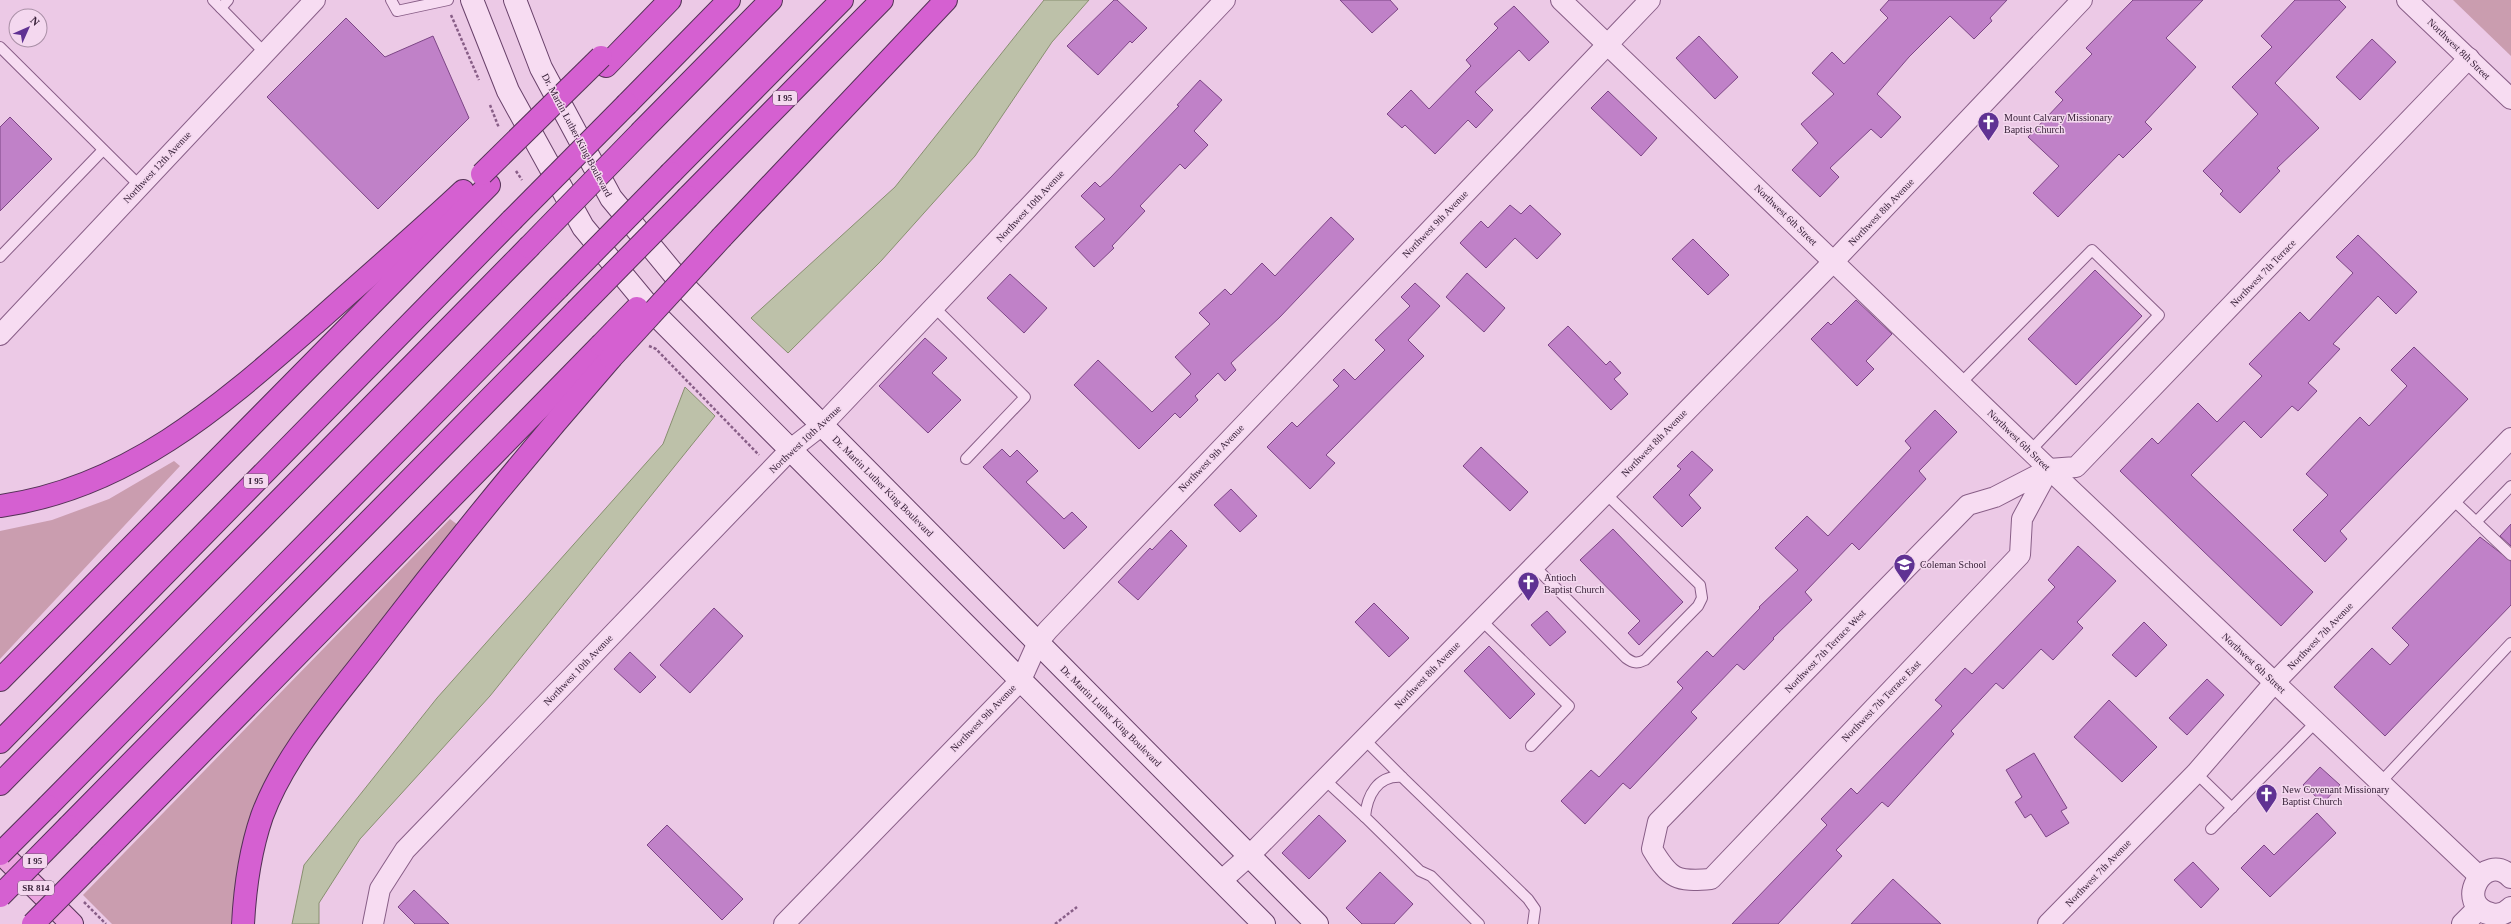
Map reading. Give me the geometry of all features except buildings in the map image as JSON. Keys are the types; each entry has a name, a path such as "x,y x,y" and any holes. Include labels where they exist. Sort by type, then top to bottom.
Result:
{"highway":[{"path":"604,62 658,0"},
{"path":"0,680 485,179 604,62 670,0"},
{"name":"I 95","path":"0,742 729,0"},
{"path":"6,778 771,0"},
{"path":"0,853 842,0"},
{"name":"I 95","path":"0,896 882,0"},
{"path":"33,924 101,854 606,351 718,233 776,167 847,103 946,0"},
{"path":"0,506 27,501 91,480 144,457 174,438 247,384 485,179"},
{"path":"243,924 247,873 262,816 274,790 303,742 471,523 606,351"}],"main road":[{"path":"472,0 508,91 583,227 655,314 1264,924"},
{"name":"Dr. Martin Luther King Boulevard","path":"515,0 541,68 611,198 682,284 1317,924"},
{"name":"SR 814","path":"0,853 72,924"},
{"path":"2510,876 2498,870 2480,876 2474,888 2475,902 2479,908 2493,915 2500,914 2511,908"},
{"path":"2463,924 2479,908"}],"street":[{"name":"Northwest 12th Avenue","path":"0,335 315,0"},
{"name":"Northwest 10th Avenue","path":"373,924 380,889 405,850 791,449 822,425 1225,0"},
{"name":"Northwest 6th Street","path":"1561,0 2030,451 2480,876"},
{"name":"Northwest 9th Avenue","path":"784,924 1021,680 1038,642 1606,44 1650,0"},
{"name":"Northwest 8th Avenue","path":"1221,881 1249,856 1834,261 2082,0"},
{"name":"Northwest 8th Street","path":"2407,0 2511,99"},
{"name":"Northwest 7th Terrace","path":"2049,469 2076,467 2469,58"},
{"name":"Northwest 7th Avenue","path":"2048,924 2196,773 2274,683 2451,498 2511,438"},
{"name":"Northwest 7th Terrace East","path":"1665,871 1687,881 1711,879 1738,851 2020,555 2022,519 2049,469"},
{"name":"Northwest 7th Terrace West","path":"1665,871 1652,849 1658,822 1968,505 1995,497 2049,469"}],"lane":[{"path":"213,0 265,53"},
{"path":"221,8 228,0"},
{"path":"391,0 397,11 448,0"},
{"path":"0,47 102,150 140,186"},
{"path":"0,257 102,150"},
{"path":"1960,384 2092,250 2159,315 2030,451"},
{"path":"934,307 1025,397 966,459"},
{"path":"2476,522 2511,486"},
{"path":"1534,566 1626,658 1632,662 1639,663 1646,660 1698,606 1702,591 1700,585 1605,493"},
{"path":"2451,498 2511,556"},
{"path":"1480,620 1569,706 1531,746"},
{"path":"2380,782 2511,643"},
{"path":"2211,829 2316,722"},
{"path":"1364,739 1528,898 1535,909 1534,924"},
{"path":"2196,773 2232,808"},
{"path":"1365,817 1368,798 1376,786 1395,777 1402,777"},
{"path":"1324,779 1420,871 1430,876 1479,924"}],"path":[{"path":"1055,924 1077,907"}],"shaded area":[{"path":"1044,0 1089,0 1052,42 975,156 881,261 788,353 751,318 895,187"},
{"path":"2453,0 2511,0 2511,56"},
{"path":"685,387 715,416 490,696 360,839 319,903 319,924 292,924 304,865 437,698 663,444"},
{"path":"174,461 180,466 0,659 0,531 52,520 109,499"},
{"path":"450,519 458,525 369,638 238,869 231,924 112,924 83,895"}],"place":[{"name":"Mount Calvary Missionary Baptist Church","path":"1989,142"},
{"name":"Coleman School","path":"1904,584"},
{"name":"Antioch Baptist Church","path":"1529,602"},
{"name":"New Covenant Missionary Baptist Church","path":"2266,814"}]}
